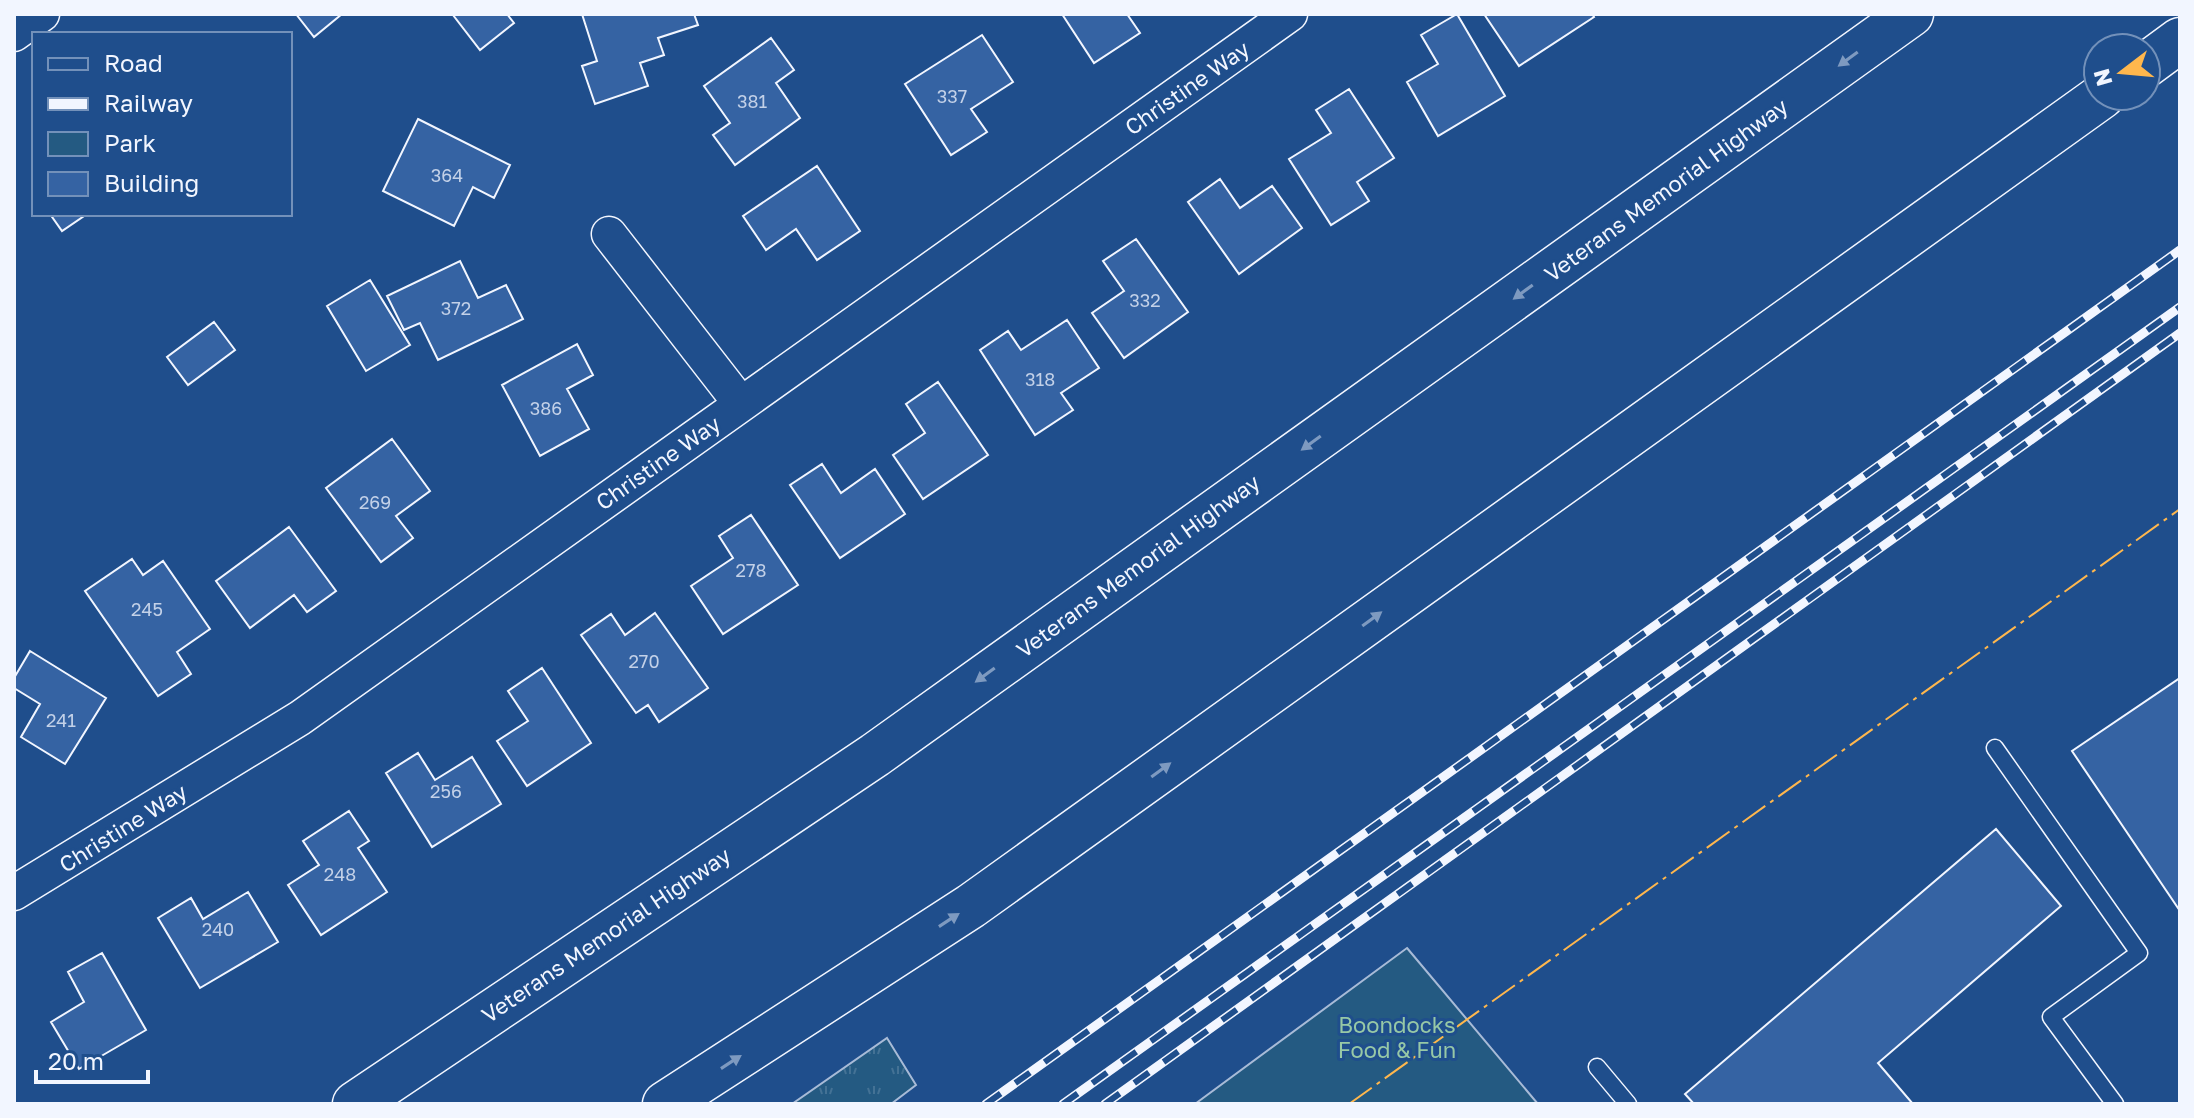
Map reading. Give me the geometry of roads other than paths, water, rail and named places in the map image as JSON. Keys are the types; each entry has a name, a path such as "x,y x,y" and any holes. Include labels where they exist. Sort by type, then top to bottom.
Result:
{"highway":[{"name":"Veterans Memorial Highway","path":"355,1104 875,755 1911,14"},
{"path":"2162,53 2180,40"},
{"path":"665,1104 971,906 2082,110"}],"street":[{"path":"14,34 42,14"},
{"name":"Christine Way","path":"19,880 300,718 1273,19"},
{"path":"609,234 741,404"}],"lane":[{"path":"1995,748 2139,953 2051,1017 2115,1104"},
{"path":"1597,1067 1628,1104"}],"railway":[{"path":"986,1104 2180,250"},
{"path":"1063,1104 2180,307"},
{"path":"1105,1104 2180,333"}],"park label":[{"name":"Boondocks Food & Fun","path":"1397,1038"}]}
